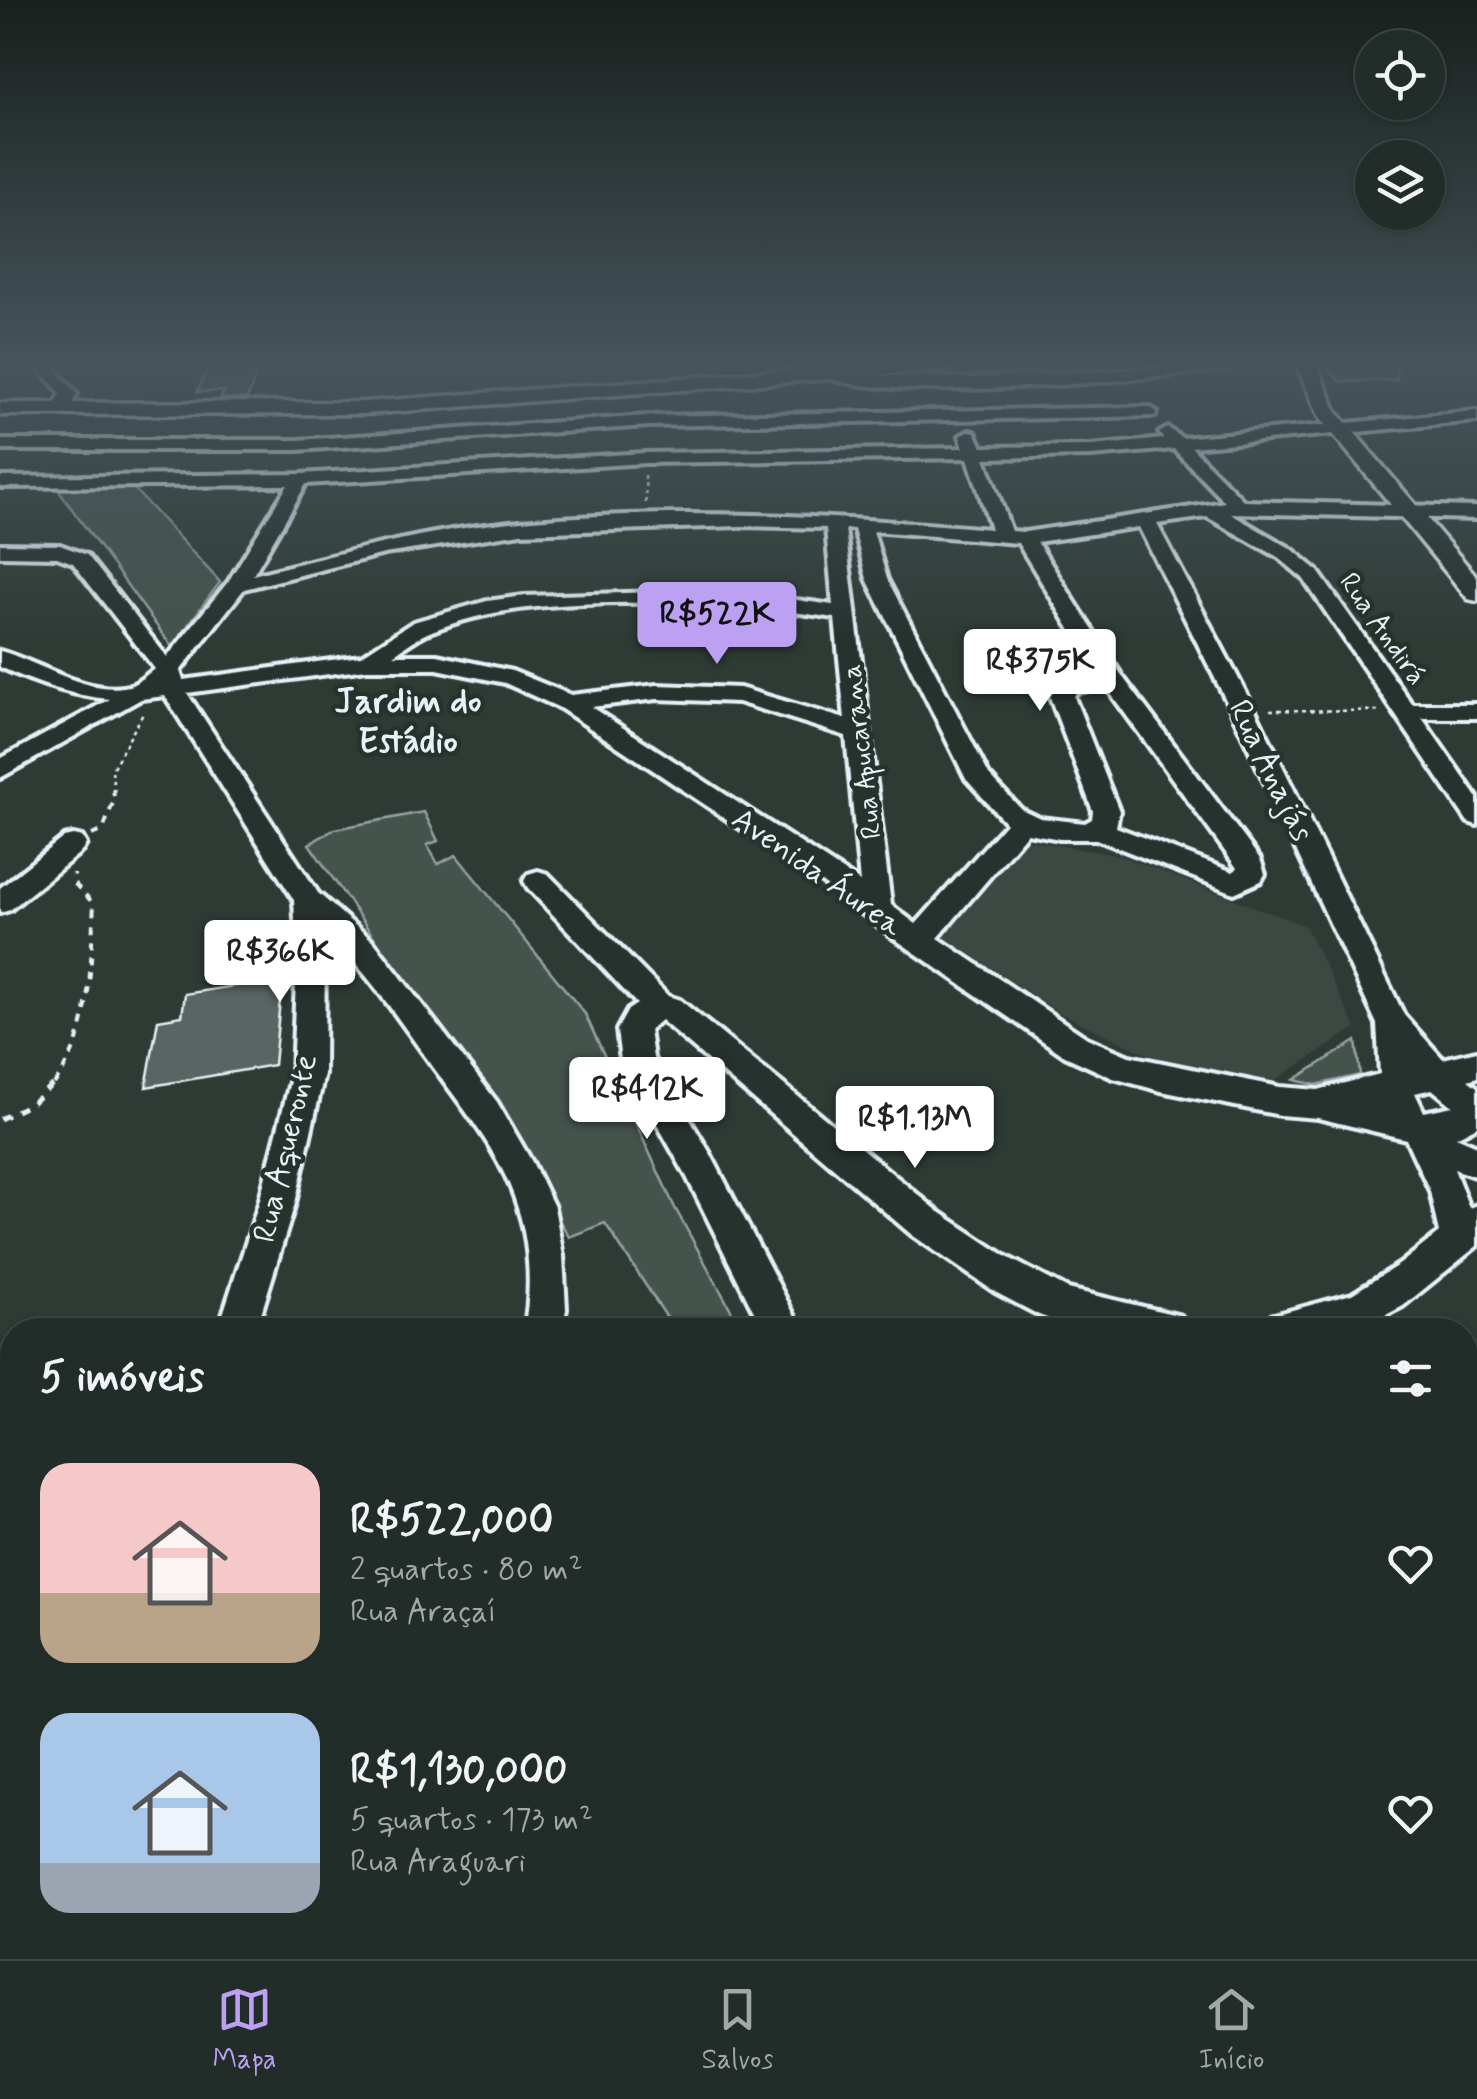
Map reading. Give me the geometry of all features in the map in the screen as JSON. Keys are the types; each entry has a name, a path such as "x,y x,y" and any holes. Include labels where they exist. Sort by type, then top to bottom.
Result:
{"main road":[{"path":"1362,455 1477,593"}],"street":[{"path":"67,455 94,484"},
{"path":"0,482 300,480 645,458 787,455"},
{"path":"863,524 877,578 979,779 1022,822 1060,830 1098,830 1193,869 1234,883 1243,881 1251,874 1250,866 1112,679 1014,537 977,455"},
{"path":"1188,455 1239,506"},
{"path":"173,682 300,480"},
{"path":"237,585 384,548 521,527 741,520 835,522 1014,537 1239,506 1406,508 1477,514"},
{"name":"Rua Andirá","path":"1209,510 1285,553 1310,574 1477,816"},
{"name":"Rua Anajás","path":"1145,519 1244,710 1394,1024 1436,1074"},
{"name":"Rua Apucarana","path":"835,522 877,907"},
{"name":"Rua Aqueronte","path":"0,550 60,551 80,559 173,682 308,900 312,957 308,1074 276,1203 241,1318"},
{"path":"368,662 421,627 487,607 524,602 724,596 844,613"},
{"path":"0,658 70,699 113,708"},
{"name":"Avenida Áurea","path":"140,700 173,682 368,662 437,662 482,669 568,703 834,877 1076,1047 1124,1068 1230,1092 1318,1104 1417,1128 1452,1124 1477,1107 1436,1074 1318,1104"},
{"path":"0,680 32,674 140,700"},
{"path":"1098,830 1104,824 1106,810 1062,697 1068,687 1112,679"},
{"path":"568,703 657,692 740,696 856,731"},
{"path":"0,770 113,708 140,700"},
{"path":"1405,711 1477,711"},
{"path":"919,940 1022,822"},
{"path":"0,903 73,844"},
{"name":"Rua Apucarana","path":"834,877 873,863"},
{"path":"538,882 664,1008 925,1223 1040,1296 1122,1318"},
{"path":"308,900 363,950 484,1112 520,1173 536,1207 545,1256 545,1318"},
{"path":"664,1008 638,1019 633,1030 637,1060 699,1166 776,1318"},
{"name":"Rua Anajás","path":"1394,1024 1396,1085"},
{"path":"1436,1074 1477,1064"},
{"path":"1331,1318 1363,1310 1412,1280 1468,1231 1417,1128 1402,1109 1396,1085"},
{"name":"Avenida Áurea","path":"1417,1128 1446,1149 1477,1162"}],"path":[{"path":"0,1120 26,1110 48,1091 80,1045 90,995 94,904 74,883 73,844 102,830 114,800 112,769 140,700"},
{"path":"1244,710 1405,711"}],"shaded area":[{"path":"56,487 133,488 220,582 172,647"},
{"path":"424,812 438,841 427,845 438,864 456,855 585,1014 675,1208 735,1318 667,1318 605,1223 569,1237 506,1127 309,844 335,829"},
{"path":"1021,839 1121,856 1305,926 1356,1028 1274,1081 1208,1072 1147,1054 1060,1013 943,936"},
{"path":"1356,1041 1360,1075 1316,1085 1294,1080"}],"building":[{"path":"282,978 274,1065 146,1087 158,1020 182,1016 185,994"}],"district":[{"name":"Jardim do Estádio","path":"408,720"}]}
